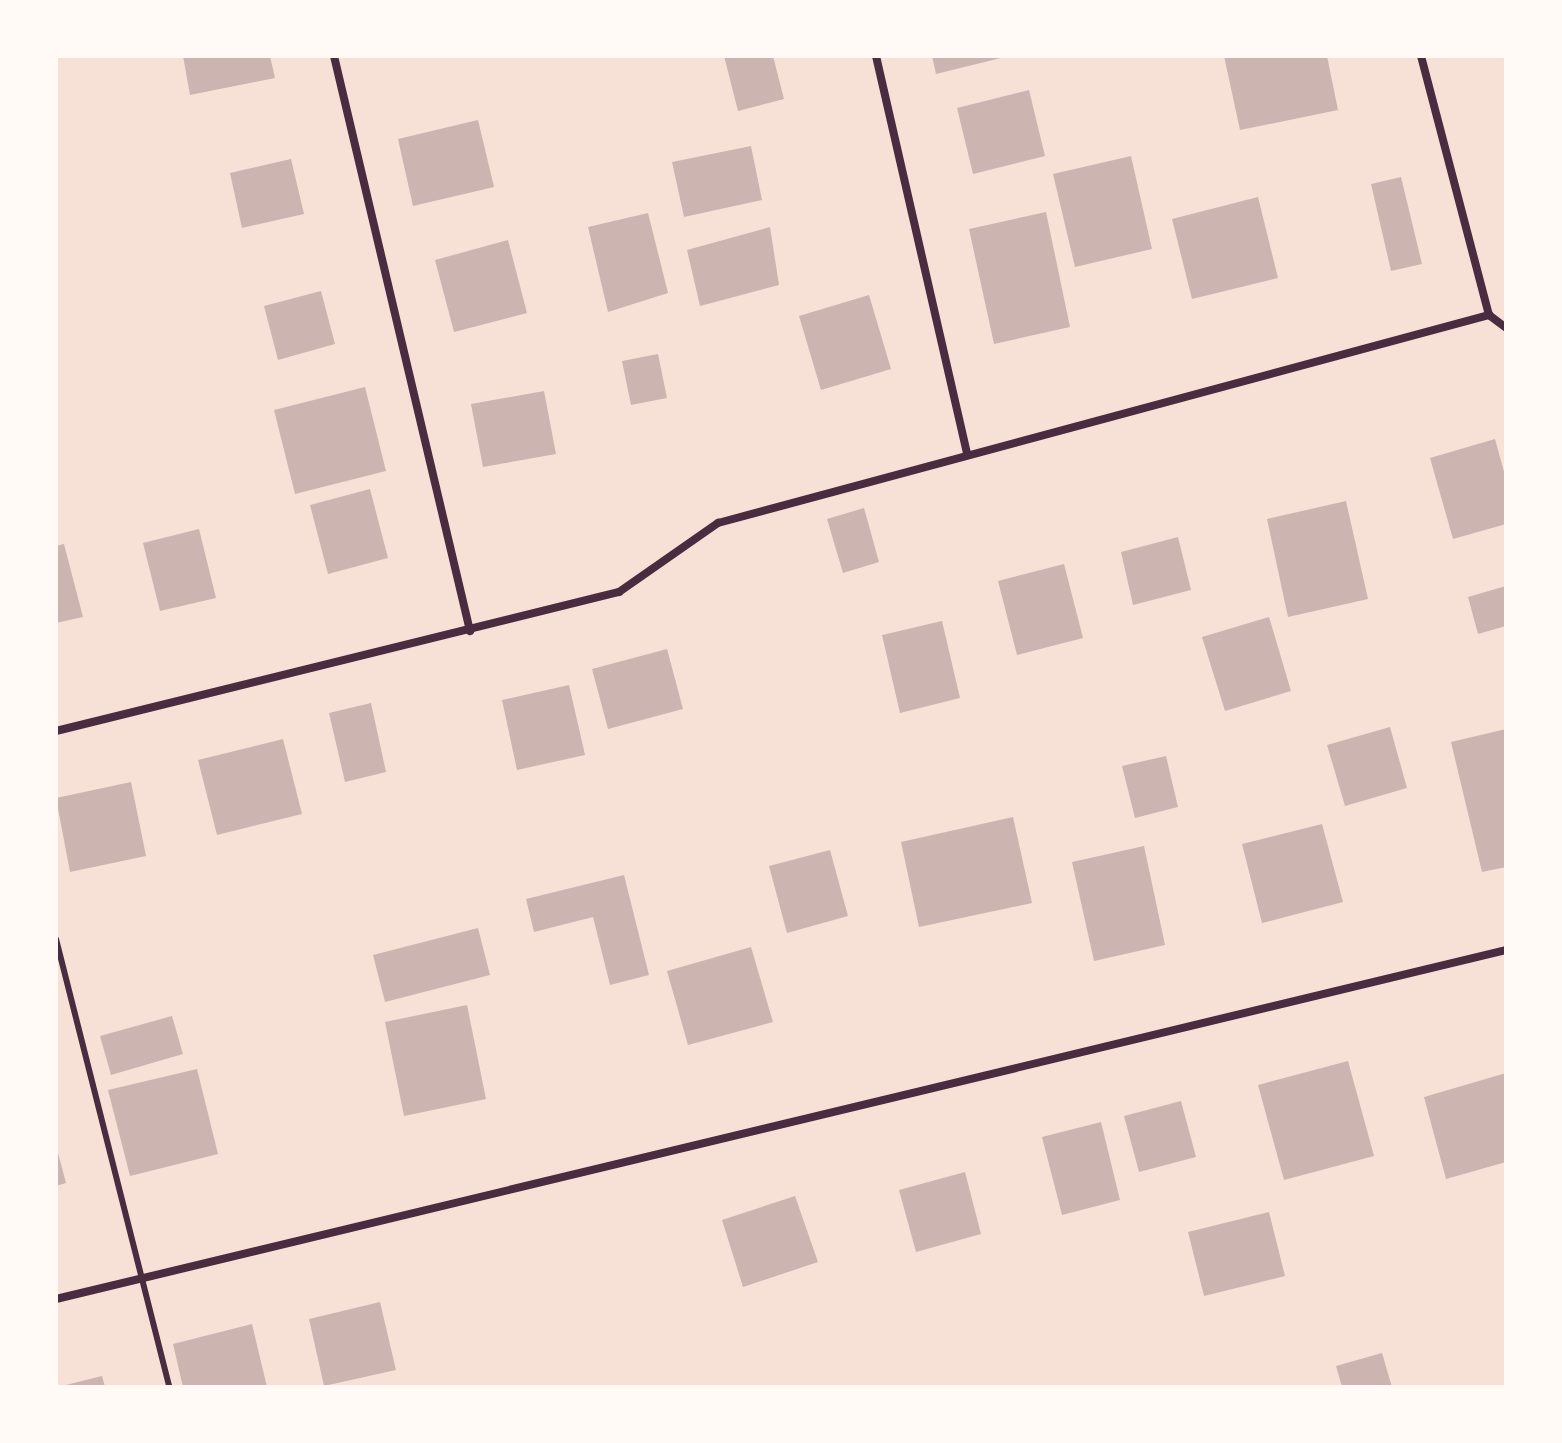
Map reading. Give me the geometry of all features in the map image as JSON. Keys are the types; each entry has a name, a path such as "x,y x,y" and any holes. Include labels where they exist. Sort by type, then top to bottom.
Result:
{"street":[{"path":"334,56 470,631"},
{"path":"876,56 967,454"},
{"path":"1421,56 1489,315 1506,328"},
{"path":"56,731 619,592 718,523 1489,315"},
{"path":"56,1299 1506,950"}],"lane":[{"path":"56,939 169,1387"}],"building":[{"path":"183,56 270,56 275,78 190,95"},
{"path":"724,56 773,56 784,99 738,111"},
{"path":"932,56 1005,56 1005,57 936,74"},
{"path":"1224,56 1327,56 1338,110 1240,130"},
{"path":"1029,90 1045,156 973,174 957,108"},
{"path":"478,120 494,187 413,206 398,139"},
{"path":"751,146 762,200 684,217 672,162"},
{"path":"1131,156 1152,249 1075,267 1053,174"},
{"path":"291,159 304,214 242,228 230,173"},
{"path":"1401,177 1422,264 1391,271 1371,184"},
{"path":"1258,197 1278,278 1192,299 1172,219"},
{"path":"1046,212 1070,327 994,344 969,229"},
{"path":"648,213 668,293 608,312 588,227"},
{"path":"770,227 779,285 700,306 687,250"},
{"path":"508,240 527,313 454,332 435,260"},
{"path":"321,291 335,344 278,360 264,306"},
{"path":"869,295 891,369 821,390 799,316"},
{"path":"658,354 667,398 631,405 622,361"},
{"path":"365,387 386,471 295,494 274,410"},
{"path":"544,391 556,454 483,467 471,404"},
{"path":"1495,439 1506,479 1506,524 1453,539 1430,458"},
{"path":"370,489 388,558 328,574 310,505"},
{"path":"1346,501 1368,599 1288,617 1267,519"},
{"path":"864,508 879,562 843,573 827,519"},
{"path":"199,529 216,598 160,611 143,543"},
{"path":"1178,537 1191,590 1133,605 1121,552"},
{"path":"64,544 83,617 56,623 56,546"},
{"path":"1064,564 1083,638 1017,655 998,581"},
{"path":"1506,586 1506,626 1478,634 1468,597"},
{"path":"1269,617 1291,691 1225,711 1202,637"},
{"path":"942,621 960,698 900,713 882,635"},
{"path":"667,649 683,709 608,729 592,669"},
{"path":"569,685 585,755 517,770 502,700"},
{"path":"371,703 386,772 345,782 329,713"},
{"path":"1390,727 1407,788 1345,806 1327,745"},
{"path":"1506,729 1506,867 1482,872 1451,742"},
{"path":"283,739 302,814 217,835 198,760"},
{"path":"1166,756 1178,807 1135,818 1122,766"},
{"path":"131,782 146,856 70,872 56,798"},
{"path":"1013,817 1032,903 919,927 901,842"},
{"path":"1322,824 1343,902 1262,923 1242,844"},
{"path":"1144,846 1165,945 1094,961 1072,862"},
{"path":"830,850 848,916 787,933 769,866"},
{"path":"624,875 649,975 610,985 593,917 534,932 526,899"},
{"path":"478,928 490,975 385,1002 373,955"},
{"path":"751,947 773,1022 688,1045 667,971"},
{"path":"467,1005 486,1099 404,1116 385,1022"},
{"path":"172,1016 183,1054 111,1075 100,1036"},
{"path":"1348,1061 1374,1156 1284,1180 1258,1085"},
{"path":"197,1069 218,1154 130,1176 108,1090"},
{"path":"1506,1073 1506,1162 1446,1179 1424,1097"},
{"path":"1181,1101 1196,1157 1139,1172 1124,1116"},
{"path":"1101,1122 1120,1200 1062,1215 1042,1137"},
{"path":"56,1150 66,1183 56,1186"},
{"path":"965,1172 981,1234 916,1252 899,1190"},
{"path":"795,1196 818,1262 743,1287 722,1220"},
{"path":"1269,1212 1285,1276 1204,1296 1188,1232"},
{"path":"380,1302 396,1370 324,1386 309,1319"},
{"path":"252,1324 267,1387 183,1387 173,1344"},
{"path":"1382,1353 1392,1387 1342,1387 1336,1366"},
{"path":"102,1376 105,1387 62,1387 62,1386"}]}
